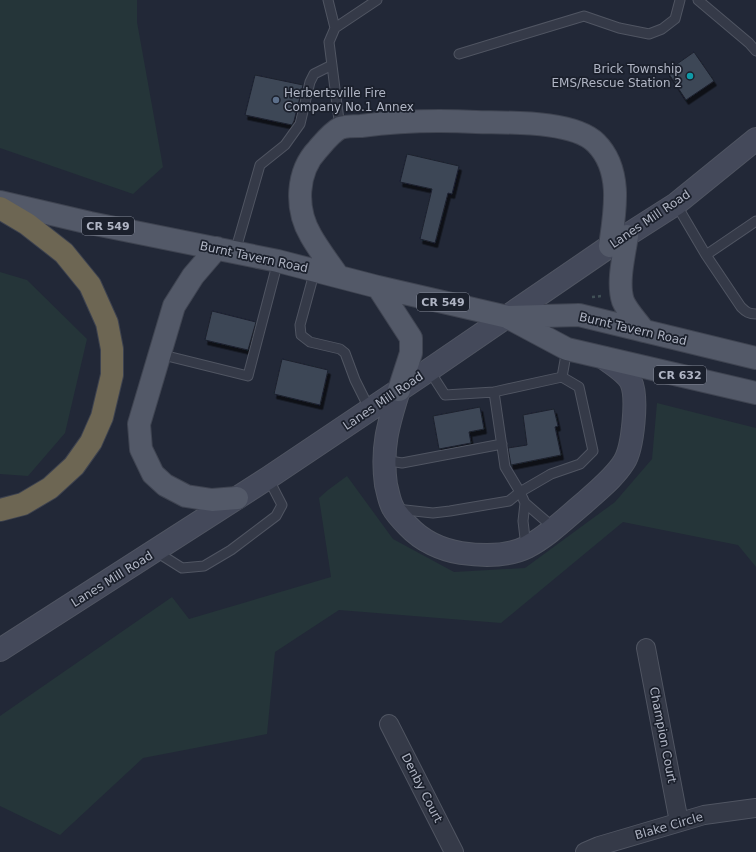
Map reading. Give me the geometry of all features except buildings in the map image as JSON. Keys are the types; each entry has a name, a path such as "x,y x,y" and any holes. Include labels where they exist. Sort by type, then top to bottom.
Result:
{"highway":[{"path":"0,208 27,224 64,253 90,285 107,323 112,349 112,375 102,417 91,442 74,466 50,488 23,504 0,510"}],"main road":[{"path":"338,276 310,235 302,212 299,194 303,170 328,138 340,128 375,124 449,120 550,125 583,133 595,142 606,156 612,171 616,195 621,292 624,302 644,331"},
{"name":"Lanes Mill Road","path":"0,650 268,478 676,204 756,139"},
{"name":"Burnt Tavern Road","path":"0,202 90,223 278,261 378,287 508,317 579,316 756,358"},
{"path":"226,250 193,276 174,306 139,424 142,450 153,474 165,485 186,496 212,500 237,498"},
{"path":"378,287 411,338 411,353 399,390"},
{"name":"Burnt Tavern Road","path":"508,317 567,349 756,393"},
{"name":"CR 549","path":"399,390 388,425 384,449 388,496 393,508 416,534 437,546 458,552 480,555 504,554 526,547 554,528 607,482 624,462 630,446 634,412 631,382 620,370 604,358"}],"street":[{"name":"Champion Court","path":"646,648 679,822"},
{"name":"Denby Court","path":"390,724 454,852"},
{"name":"Blake Circle","path":"585,852 600,846 704,815 756,808"}],"lane":[{"path":"328,0 335,28"},
{"path":"340,128 329,42 335,28 377,0"},
{"path":"459,54 584,16 619,28 649,34 662,29 675,19 680,0"},
{"path":"698,0 756,50"},
{"path":"226,250 260,165 285,145 300,124 310,82 314,74 332,65"},
{"path":"676,204 706,254 741,307 745,312 756,314"},
{"path":"706,254 756,221"},
{"path":"159,354 248,376 278,261"},
{"path":"315,270 301,320 301,335 310,342 340,349 345,352 355,380 370,410"},
{"path":"562,376 567,349"},
{"path":"393,508 433,513 450,512 509,501 520,492 551,474 580,464 593,451 579,387 562,376 494,392 445,395 429,370"},
{"path":"494,392 505,467 525,503 554,528"},
{"path":"384,460 402,464 502,444"},
{"path":"156,551 182,568 204,566 231,550 276,516 282,505 268,478"},
{"path":"525,503 523,521 526,547"}],"shaded area":[{"path":"0,0 137,0 137,22 163,167 133,194 0,148"},
{"path":"0,272 27,280 87,339 65,433 28,476 0,474"},
{"path":"657,403 756,428 756,567 738,545 623,522 501,623 339,610 275,652 267,734 143,758 60,835 0,806 0,716 172,597 189,619 331,577 319,498 347,476 393,539 454,572 525,568 615,502 652,459"}],"place":[{"name":"Brick Township EMS/Rescue Station 2","path":"690,76"},
{"name":"Herbertsville Fire Company No.1 Annex","path":"276,100"}]}
